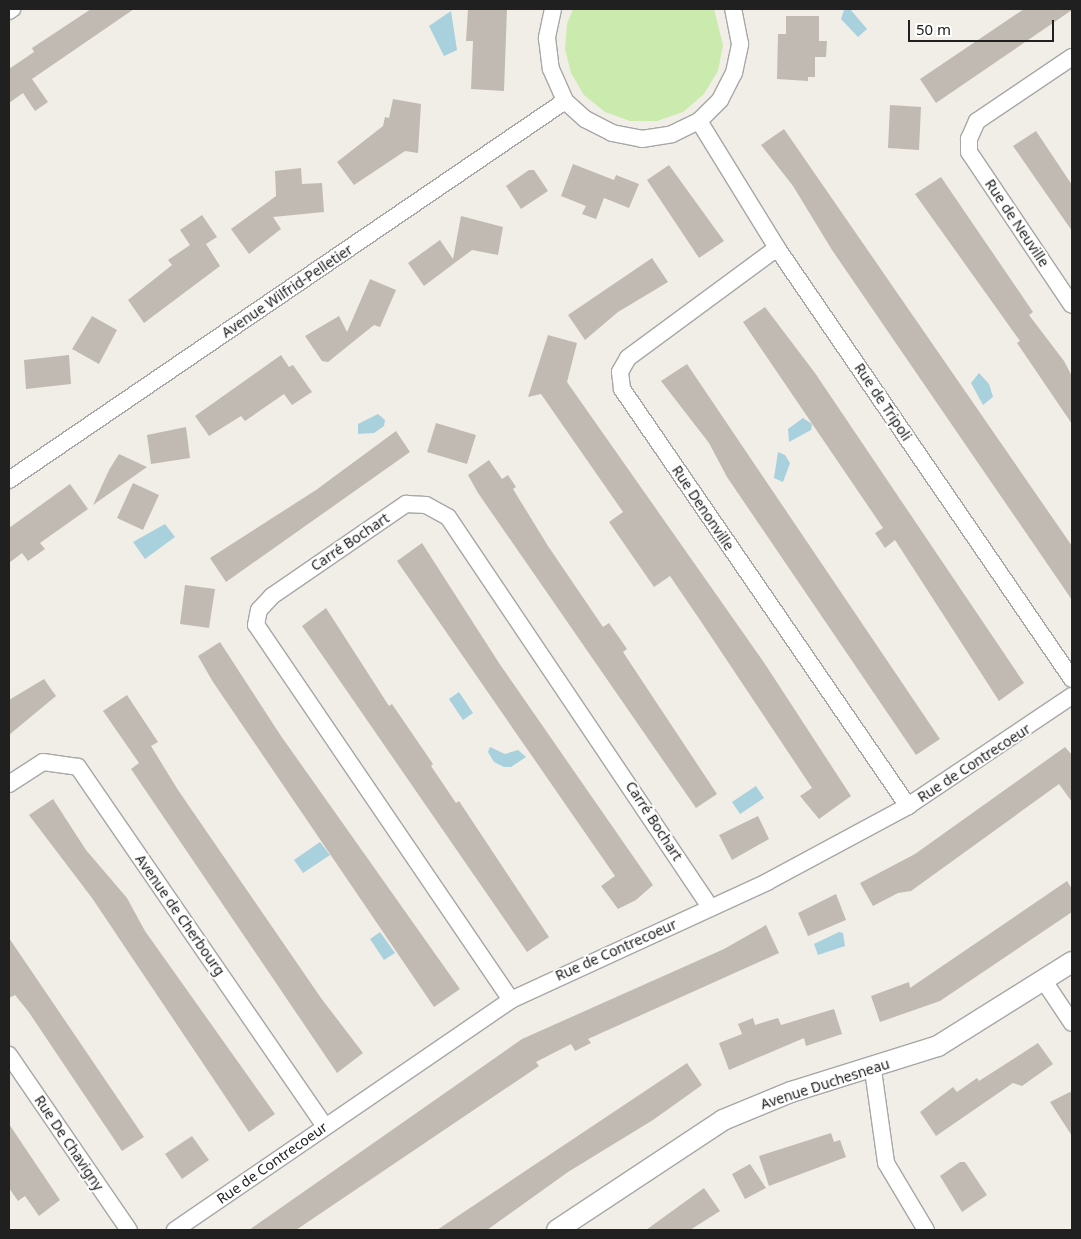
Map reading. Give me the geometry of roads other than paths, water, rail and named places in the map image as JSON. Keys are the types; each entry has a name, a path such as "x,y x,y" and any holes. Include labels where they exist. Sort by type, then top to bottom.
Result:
{"street":[{"path":"553,9 547,38 551,69 564,101 585,119 612,134 642,139 672,134 699,121 720,100 734,73 740,44 733,9"},
{"name":"Rue de Neuville","path":"1072,57 977,121 969,139 969,152 977,165 1072,304"},
{"name":"Avenue Wilfrid-Pelletier","path":"9,480 564,101"},
{"name":"Rue de Tripoli","path":"699,121 778,248 1072,679"},
{"name":"Rue Denonville","path":"778,248 628,358 620,372 622,389 908,806"},
{"name":"Carré Bochart","path":"511,1000 256,625 259,610 272,596 406,504 426,505 448,517 711,908"},
{"name":"Rue de Contrecoeur","path":"174,1230 511,1000 767,882 908,806 1072,696"},
{"name":"Avenue de Cherbourg","path":"9,784 43,762 78,767 325,1126"},
{"name":"Avenue Duchesneau","path":"557,1230 723,1120 791,1092 873,1070 938,1046 1044,982 1072,962"},
{"path":"1044,982 1072,1023"},
{"name":"Rue De Chavigny","path":"9,1055 129,1230"},
{"path":"873,1070 886,1163 926,1230"}],"water":[{"path":"850,9 867,29 858,37 841,19 844,10"},
{"path":"451,11 457,50 444,56 429,26"},
{"path":"979,373 989,384 993,397 983,405 971,383"},
{"path":"378,414 385,420 384,426 374,433 358,434 358,424"},
{"path":"803,418 812,424 811,430 789,442 788,429"},
{"path":"778,452 785,455 790,463 783,482 774,478"},
{"path":"165,524 175,537 145,559 133,542"},
{"path":"459,692 473,713 463,720 449,699"},
{"path":"490,747 505,754 518,750 526,757 511,767 504,767 494,762 488,752"},
{"path":"756,786 764,798 740,814 732,802"},
{"path":"320,842 330,855 303,873 294,860"},
{"path":"380,932 395,953 384,960 370,939"},
{"path":"839,932 843,933 845,946 818,955 814,944"}]}
